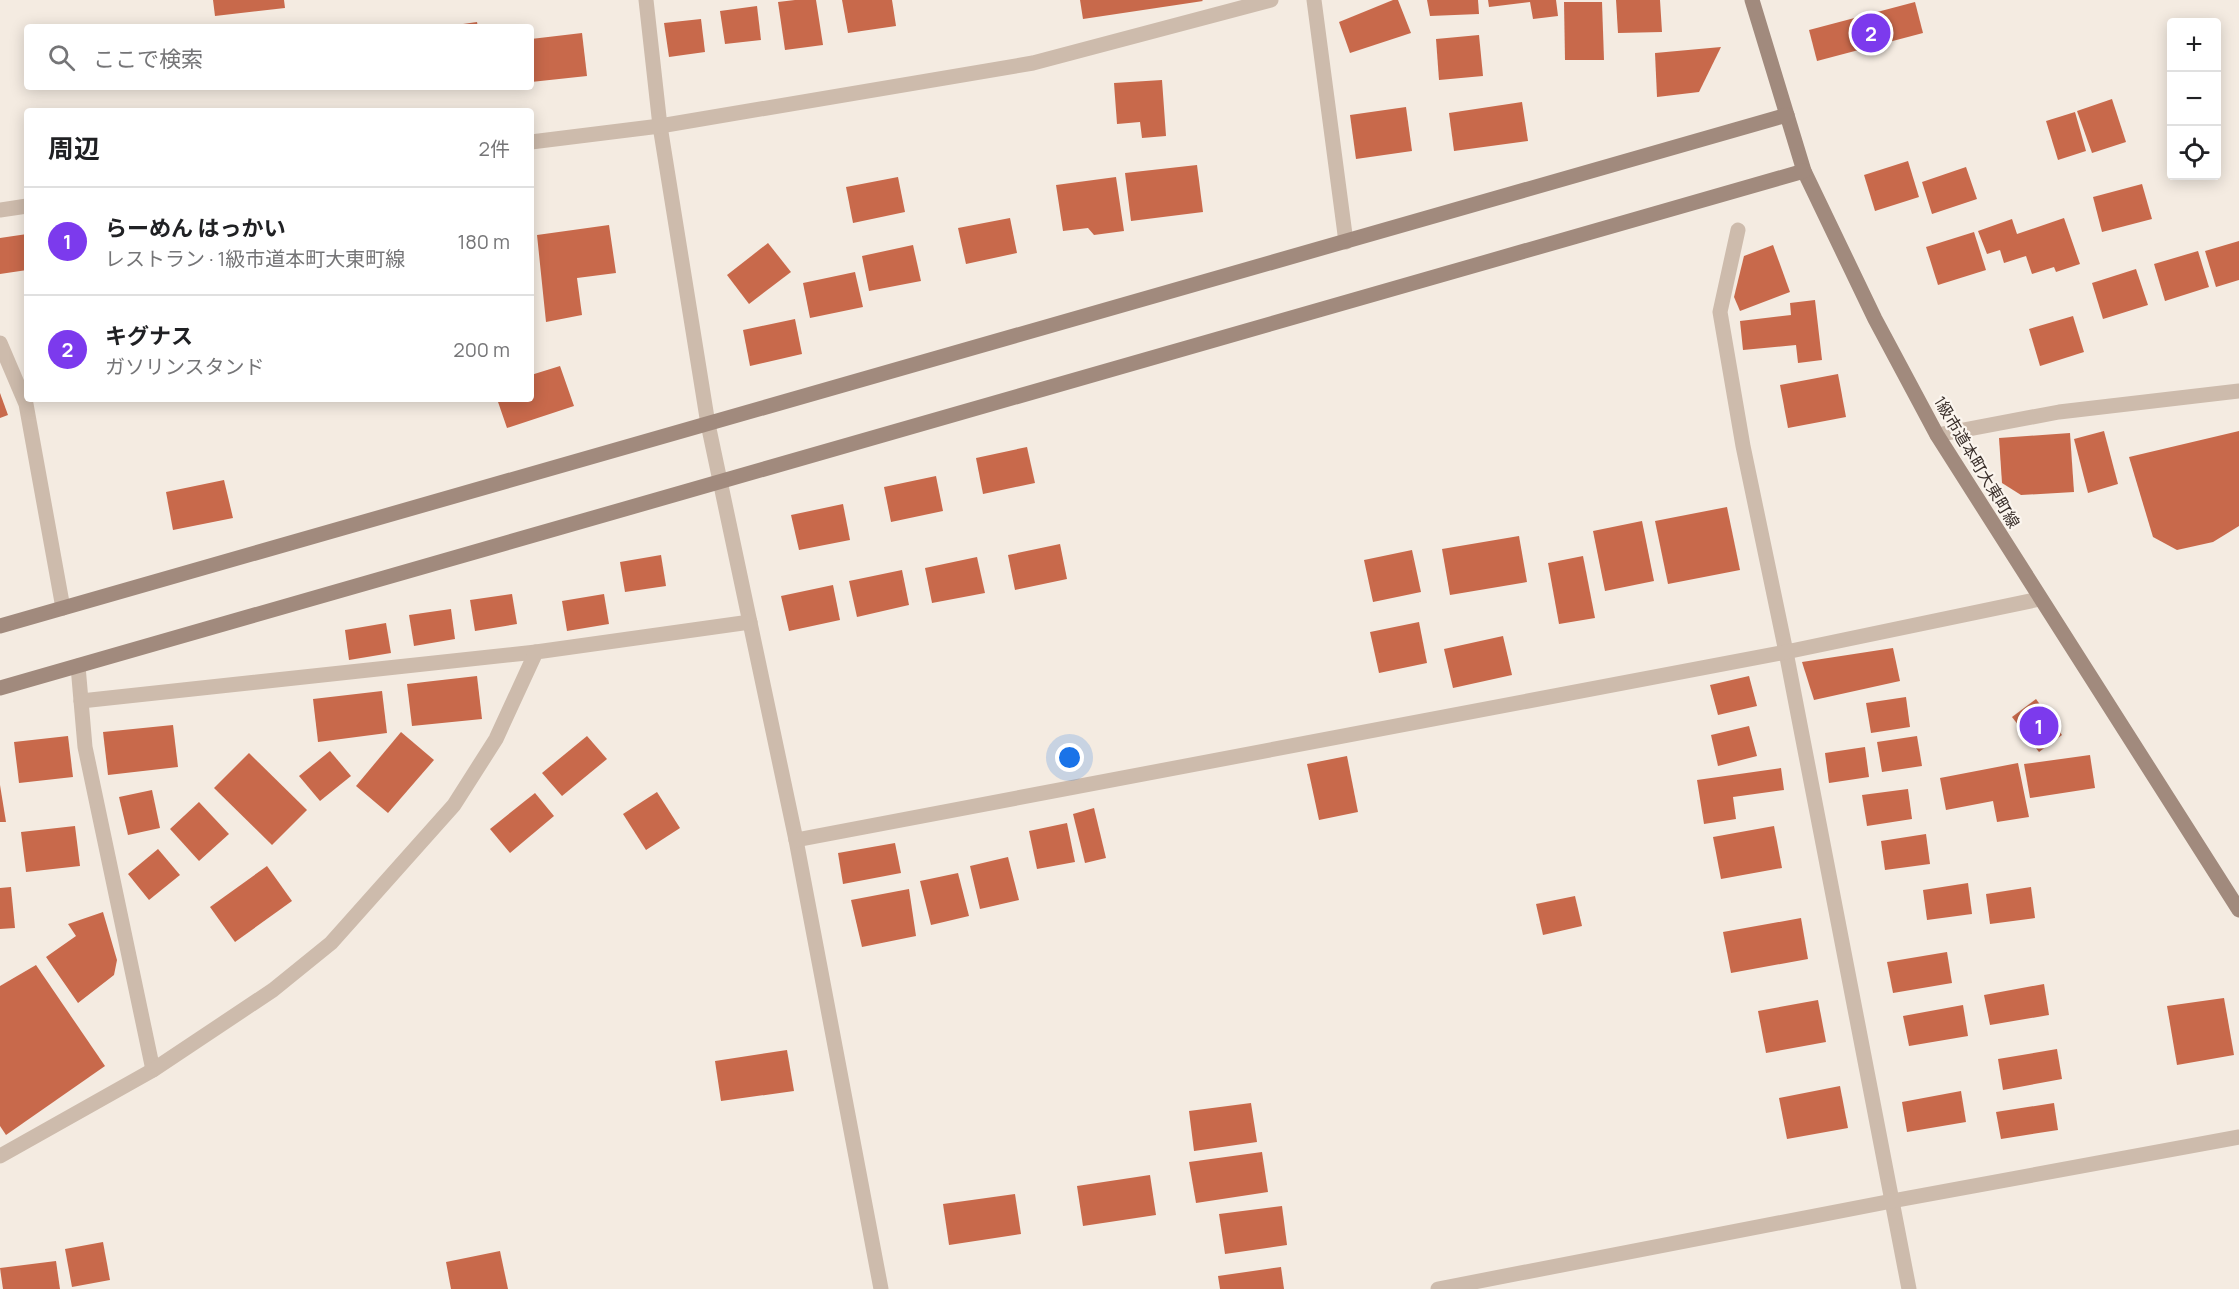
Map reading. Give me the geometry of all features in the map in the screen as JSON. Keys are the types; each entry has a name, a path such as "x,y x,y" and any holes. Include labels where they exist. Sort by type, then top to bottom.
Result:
{"street":[{"path":"646,0 660,126 708,424 796,840 881,1289"},
{"path":"534,142 660,126 1033,63 1271,0"},
{"path":"1314,0 1346,242"},
{"name":"1級市道本町大東町線","path":"1752,0 1804,171 1875,319 1937,435 2239,910"},
{"path":"0,626 1787,115"},
{"path":"0,688 1804,171"},
{"path":"0,210 24,206"},
{"path":"1738,230 1720,312 1743,446 1786,652 1909,1289"},
{"path":"0,343 24,399"},
{"path":"1937,435 2059,412 2239,391"},
{"path":"25,402 63,608"},
{"path":"796,840 1786,652 2040,599"},
{"path":"81,701 536,652 750,622"},
{"path":"0,1156 153,1070 273,990 322,950 394,874 454,805 496,739 536,652"},
{"path":"78,666 85,747 153,1070"},
{"path":"1438,1289 1892,1201 2239,1137"}],"building":[{"path":"213,0 284,0 285,8 215,16"},
{"path":"816,0 823,45 785,50 778,2"},
{"path":"842,0 892,0 896,26 848,33"},
{"path":"1080,0 1202,0 1203,1 1083,19"},
{"path":"1398,0 1411,33 1350,53 1339,22"},
{"path":"1427,0 1478,0 1479,14 1430,16"},
{"path":"1488,0 1556,0 1558,16 1533,19 1530,2 1489,7"},
{"path":"1616,0 1660,0 1662,32 1618,33"},
{"path":"1564,2 1602,2 1604,60 1565,60"},
{"path":"1915,2 1923,33 1817,61 1809,30"},
{"path":"757,6 761,40 725,44 720,11"},
{"path":"701,19 705,52 669,57 664,23"},
{"path":"582,33 587,76 534,82 534,39"},
{"path":"1479,35 1483,76 1439,80 1436,39"},
{"path":"1721,47 1699,92 1657,97 1655,53"},
{"path":"1162,80 1166,136 1142,138 1140,122 1117,124 1114,83"},
{"path":"2112,99 2126,142 2092,153 2077,111"},
{"path":"1522,102 1528,141 1454,151 1449,113"},
{"path":"1406,107 1412,151 1356,159 1350,115"},
{"path":"2075,112 2086,151 2058,160 2046,121"},
{"path":"1908,161 1919,197 1875,211 1864,175"},
{"path":"1197,165 1203,212 1131,221 1125,173"},
{"path":"1966,167 1977,199 1932,214 1922,182"},
{"path":"898,177 905,212 853,223 846,187"},
{"path":"1116,177 1124,231 1094,235 1088,228 1063,231 1056,185"},
{"path":"2142,184 2152,219 2102,232 2093,197"},
{"path":"1010,218 1017,253 966,264 958,228"},
{"path":"2064,218 2080,264 2056,272 2054,267 2032,274 2026,256 2004,263 2000,250 1987,254 1978,231 2012,219 2017,234"},
{"path":"609,225 616,273 577,278 582,315 546,322 537,235"},
{"path":"1974,232 1986,270 1938,285 1926,247"},
{"path":"24,234 24,270 0,274 0,238"},
{"path":"2239,241 2239,280 2216,287 2205,251"},
{"path":"768,243 791,272 749,304 727,275"},
{"path":"913,245 921,281 869,291 862,256"},
{"path":"1773,245 1790,292 1740,311 1734,297 1744,256"},
{"path":"2198,251 2209,287 2165,301 2154,264"},
{"path":"2136,269 2148,305 2103,319 2092,283"},
{"path":"855,272 863,307 810,318 803,283"},
{"path":"1815,300 1822,360 1798,363 1796,345 1743,350 1740,321 1791,315 1790,303"},
{"path":"2073,316 2084,352 2040,366 2029,329"},
{"path":"795,319 802,354 750,366 743,330"},
{"path":"560,366 574,406 507,428 498,402 534,402 534,374"},
{"path":"1838,374 1846,417 1788,428 1780,385"},
{"path":"0,393 8,415 0,418"},
{"path":"2104,431 2118,484 2088,493 2074,439"},
{"path":"2239,431 2239,526 2213,542 2177,550 2153,537 2129,457"},
{"path":"2070,433 2074,492 2021,495 2002,483 1999,438"},
{"path":"1027,447 1035,483 983,494 976,458"},
{"path":"936,476 943,511 891,522 884,487"},
{"path":"224,480 233,518 173,530 166,492"},
{"path":"843,504 850,540 799,550 791,515"},
{"path":"1727,507 1740,570 1668,584 1655,521"},
{"path":"1642,521 1654,581 1605,591 1593,531"},
{"path":"1519,536 1527,582 1450,595 1442,549"},
{"path":"1060,544 1067,579 1015,590 1008,555"},
{"path":"1412,550 1421,592 1373,602 1364,560"},
{"path":"661,555 666,586 625,592 620,562"},
{"path":"1583,556 1595,618 1559,624 1548,563"},
{"path":"977,557 985,593 932,603 925,568"},
{"path":"902,570 909,605 857,617 849,581"},
{"path":"833,585 840,620 789,631 781,596"},
{"path":"512,594 517,624 475,631 470,600"},
{"path":"604,594 609,624 567,631 562,601"},
{"path":"451,609 455,639 414,646 409,615"},
{"path":"1419,622 1427,663 1379,673 1370,632"},
{"path":"386,623 391,653 349,660 345,630"},
{"path":"1503,636 1512,675 1453,688 1444,649"},
{"path":"1893,648 1900,681 1814,700 1802,662"},
{"path":"477,676 482,719 412,726 407,684"},
{"path":"1749,676 1757,706 1718,715 1710,685"},
{"path":"382,691 387,733 318,742 313,699"},
{"path":"1906,697 1910,727 1871,733 1866,703"},
{"path":"2036,699 2062,735 2039,752 2012,717"},
{"path":"173,725 178,767 108,775 103,732"},
{"path":"1749,726 1757,756 1718,766 1711,735"},
{"path":"401,732 434,760 388,813 356,786"},
{"path":"68,736 73,777 19,783 14,742"},
{"path":"587,736 607,759 562,796 542,773"},
{"path":"1917,736 1922,766 1882,772 1877,742"},
{"path":"1865,747 1869,777 1829,783 1825,753"},
{"path":"330,751 351,776 320,801 299,776"},
{"path":"249,753 307,810 272,845 214,788"},
{"path":"2090,755 2095,788 2030,798 2024,764"},
{"path":"1347,756 1358,812 1319,820 1307,764"},
{"path":"2018,763 2029,817 1997,822 1993,801 1946,810 1940,778"},
{"path":"1781,768 1784,790 1733,797 1736,819 1704,824 1697,780"},
{"path":"0,785 6,822 0,822"},
{"path":"1908,789 1912,819 1867,826 1862,795"},
{"path":"152,790 160,828 128,835 119,797"},
{"path":"657,792 680,828 646,850 623,814"},
{"path":"535,793 554,816 510,853 490,829"},
{"path":"199,802 229,834 199,861 170,829"},
{"path":"1094,808 1106,858 1085,863 1073,814"},
{"path":"1067,823 1075,862 1037,869 1029,831"},
{"path":"75,826 80,866 26,872 21,832"},
{"path":"1774,826 1782,868 1721,879 1713,837"},
{"path":"1926,834 1930,864 1885,870 1881,841"},
{"path":"895,843 901,873 843,884 838,853"},
{"path":"158,849 180,875 149,900 128,874"},
{"path":"1008,857 1019,900 980,909 970,866"},
{"path":"267,866 292,901 235,942 210,907"},
{"path":"958,873 969,916 931,925 920,881"},
{"path":"1968,883 1972,914 1927,920 1923,890"},
{"path":"11,887 15,928 0,929 0,888"},
{"path":"2031,887 2035,918 1990,924 1986,894"},
{"path":"909,889 916,936 862,947 851,900"},
{"path":"1575,896 1582,926 1543,935 1536,904"},
{"path":"103,912 117,960 114,975 78,1003 46,957 76,936 68,924"},
{"path":"1801,918 1808,959 1731,973 1723,932"},
{"path":"1947,952 1952,983 1893,993 1887,962"},
{"path":"36,965 105,1066 6,1135 0,1126 0,986"},
{"path":"2044,984 2049,1015 1990,1025 1984,995"},
{"path":"2224,998 2234,1055 2177,1065 2167,1006"},
{"path":"1818,1000 1826,1042 1766,1053 1758,1011"},
{"path":"1963,1005 1968,1036 1909,1046 1903,1016"},
{"path":"2057,1049 2062,1079 2003,1090 1998,1059"},
{"path":"787,1050 794,1091 721,1101 715,1061"},
{"path":"1840,1086 1848,1128 1787,1139 1779,1098"},
{"path":"1961,1091 1966,1122 1907,1132 1902,1102"},
{"path":"1251,1103 1257,1142 1194,1151 1189,1111"},
{"path":"2054,1103 2058,1130 2001,1139 1996,1112"},
{"path":"1262,1152 1268,1192 1196,1203 1189,1162"},
{"path":"1150,1175 1156,1215 1083,1226 1077,1186"},
{"path":"1015,1194 1021,1234 949,1245 943,1204"},
{"path":"1282,1206 1287,1245 1225,1254 1219,1214"},
{"path":"103,1242 110,1280 72,1287 65,1249"},
{"path":"500,1251 508,1289 451,1289 446,1262"},
{"path":"56,1261 60,1289 3,1289 0,1268"},
{"path":"1281,1267 1284,1289 1220,1289 1218,1276"}],"place":[{"name":"キグナス","path":"1871,33"},
{"name":"らーめん はっかい","path":"2039,726"}]}
